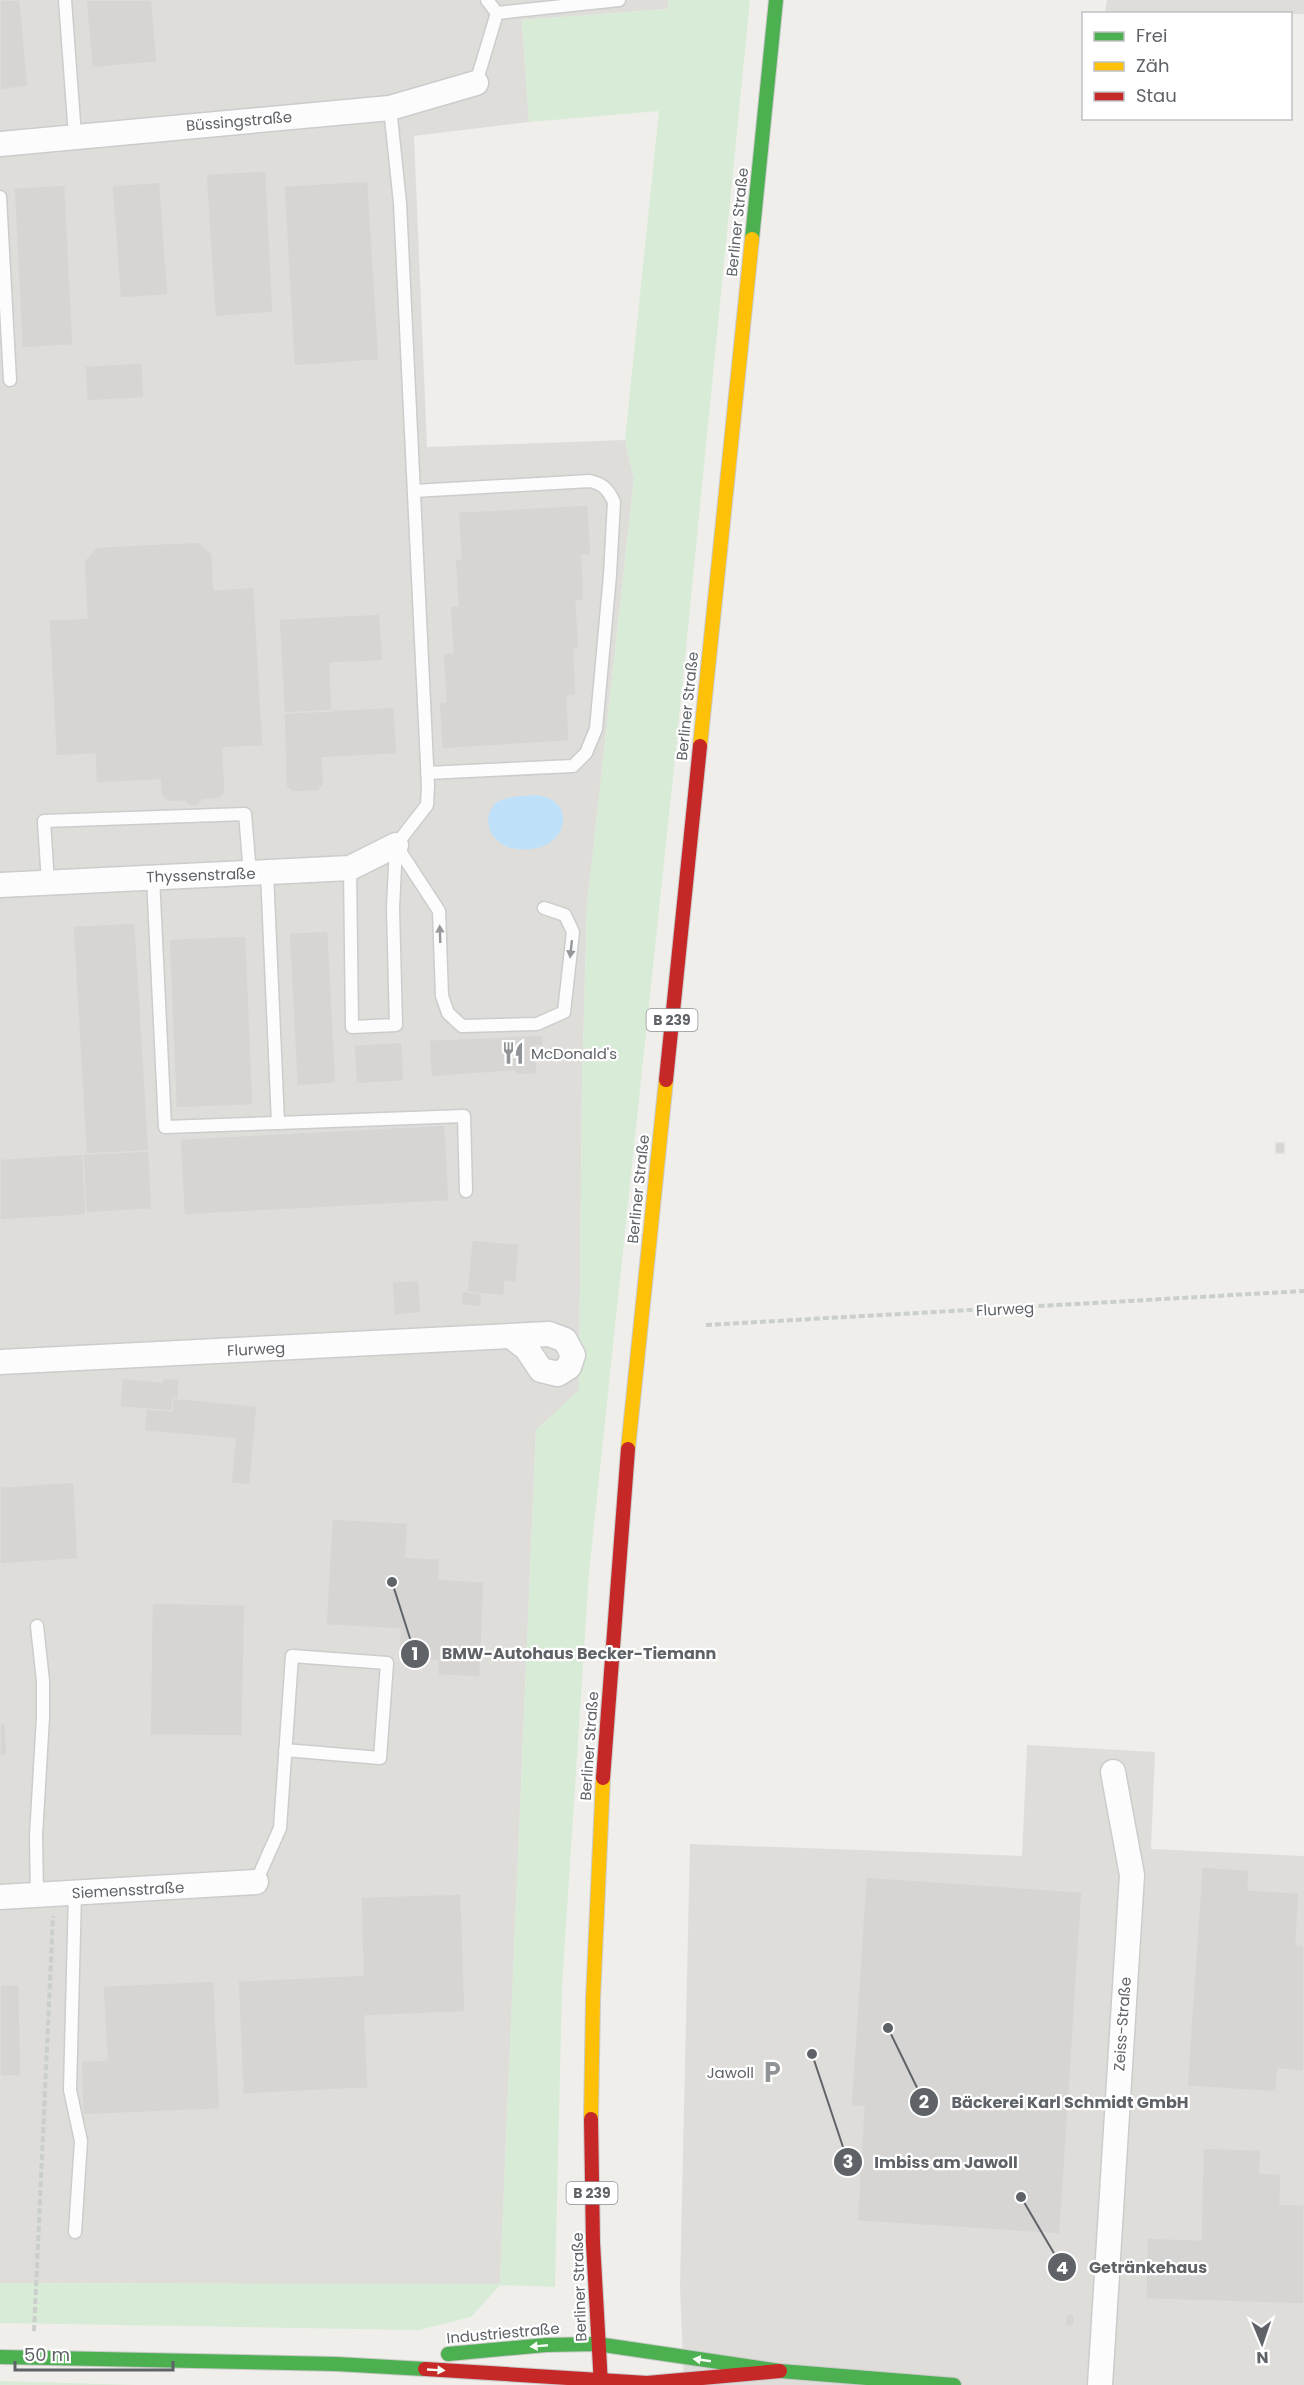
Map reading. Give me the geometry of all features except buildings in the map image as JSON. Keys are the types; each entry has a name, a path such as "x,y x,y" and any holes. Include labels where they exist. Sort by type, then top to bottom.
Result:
{"main road":[{"name":"Berliner Straße","path":"601,2383 597,2344 591,2159 592,2042 597,1888 618,1570 776,0"},
{"name":"Industriestraße","path":"336,2364 546,2345 597,2344 780,2371 954,2385"},
{"name":"Industriestraße","path":"0,2357 336,2364 601,2383 647,2384 780,2371"}],"street":[{"name":"Büssingstraße","path":"0,144 390,108 476,83"},
{"name":"Thyssenstraße","path":"0,885 350,868 396,845"},
{"name":"Flurweg","path":"0,1362 512,1337"},
{"name":"Zeiss-Straße","path":"1100,2385 1132,1875 1113,1772"},
{"name":"Siemensstraße","path":"0,1897 256,1882"}],"lane":[{"path":"65,0 75,136"},
{"path":"487,0 497,13"},
{"path":"497,13 619,0"},
{"path":"476,83 497,13"},
{"path":"350,868 352,1026 396,1025 393,908 396,845 427,805 428,773 400,203 390,108"},
{"path":"0,196 10,380"},
{"path":"414,491 590,481 601,484 609,491 614,502 596,729 586,753 573,765 428,773"},
{"path":"48,883 44,821 245,814 258,872 278,1123"},
{"path":"396,845 439,911 442,996 448,1013 462,1026 537,1024 564,1012 573,932 565,915 544,908"},
{"path":"153,877 165,1127 464,1116 466,1191"},
{"path":"37,1626 43,1681 43,1717 36,1836 55,1894 70,2090 81,2141 75,2232"},
{"path":"256,1882 280,1828 285,1750 292,1656 387,1663 380,1758 285,1750"}],"path":[{"name":"Flurweg","path":"706,1324 1304,1291"},
{"path":"33,2358 55,1894"}],"shaded area":[{"path":"0,0 669,0 668,9 522,20 529,122 414,136 427,447 625,440 634,479 587,906 582,1084 579,1391 536,1430 500,2285 0,2283"},
{"path":"1107,0 1304,0 1304,14 1292,14 1292,12 1105,12"},
{"path":"1027,1745 1155,1752 1151,1849 1304,1856 1304,2385 684,2385 680,2287 690,1844 1022,1856"}],"green space":[{"path":"669,0 750,0 677,739 589,1573 562,1986 555,2287 500,2285 471,2317 419,2330 0,2323 0,2283 500,2284 536,1430 579,1390 582,1084 587,906 634,479 625,440 659,111 529,122 522,20 668,9"},
{"path":"0,2381 136,2385 0,2385"}],"water":[{"path":"534,795 549,798 559,806 563,816 557,837 546,845 531,849 505,846 494,837 488,825 490,811 497,802 502,800"}],"traffic: fast":[{"path":"752,239 776,0"},
{"path":"448,2354 546,2345 597,2344 780,2371 954,2385"},
{"path":"0,2357 336,2364 425,2369"}],"traffic: slow":[{"path":"700,746 752,239"},
{"path":"628,1449 666,1080"},
{"path":"591,2119 593,1999 603,1778"}],"traffic: jam":[{"path":"666,1080 700,746"},
{"path":"603,1778 628,1449"},
{"path":"591,2119 593,2243 601,2385"},
{"path":"425,2369 647,2383 780,2371"}],"place":[{"name":"McDonald's","path":"513,1053"},
{"name":"BMW-Autohaus Becker-Tiemann","path":"392,1582"},
{"name":"Bäckerei Karl Schmidt GmbH","path":"888,2028"},
{"name":"Imbiss am Jawoll","path":"812,2054"},
{"name":"Jawoll","path":"772,2072"},
{"name":"Getränkehaus","path":"1021,2197"}]}
